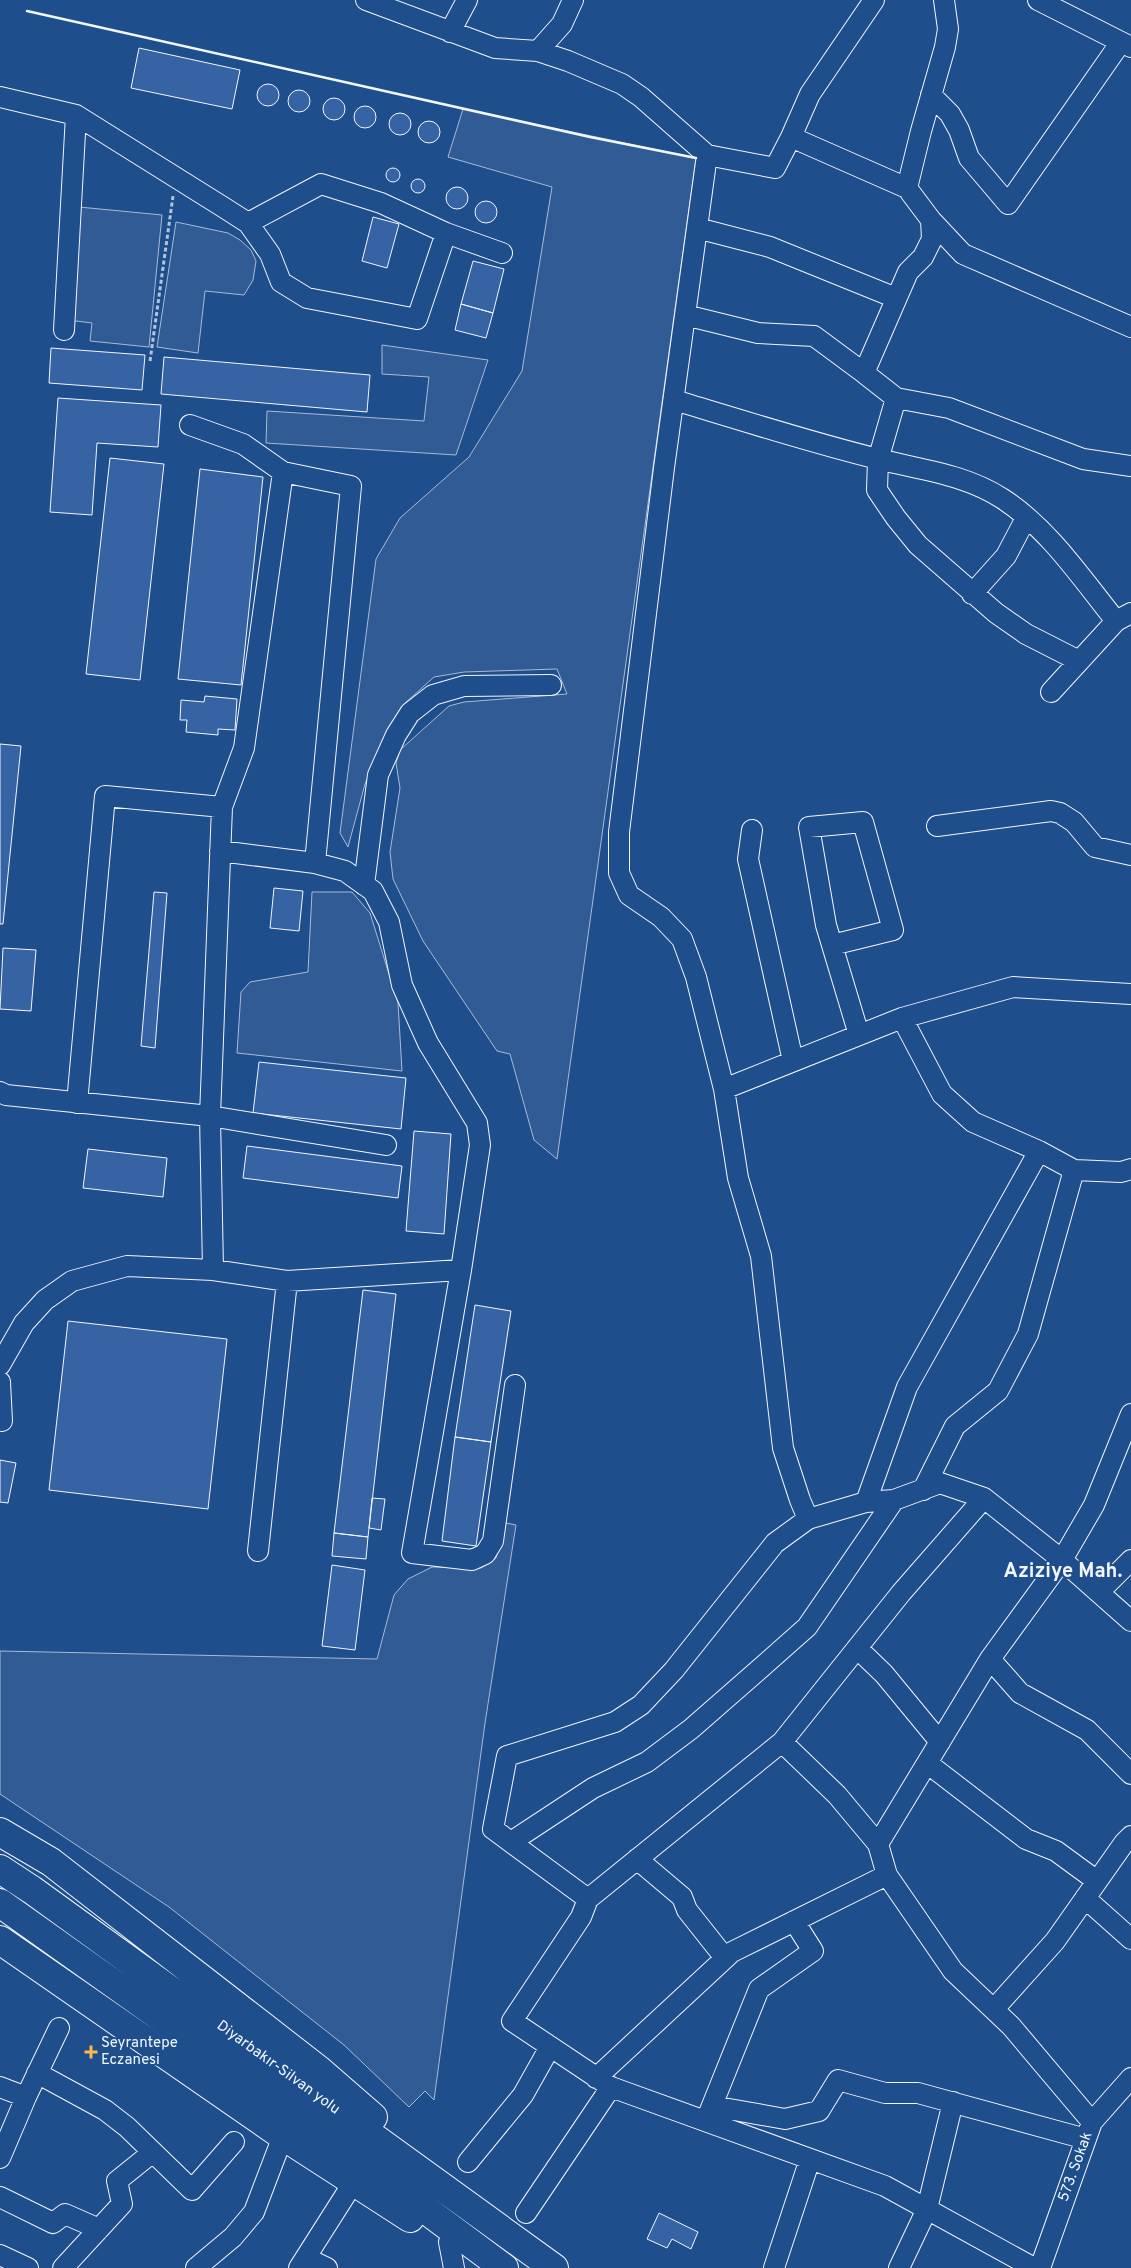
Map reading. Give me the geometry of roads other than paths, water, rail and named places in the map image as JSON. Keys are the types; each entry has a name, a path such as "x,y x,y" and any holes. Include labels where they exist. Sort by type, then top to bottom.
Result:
{"highway":[{"path":"0,1832 51,1862 320,2070 503,2232"},
{"name":"Diyarbakır-Silvan yolu","path":"0,1870 32,1890 554,2268"},
{"name":"Diyarbakır-Silvan yolu","path":"0,1903 297,2114 503,2268"},
{"path":"0,1940 353,2183 451,2255 503,2268"}],"street":[{"path":"366,0 495,48 538,51 568,61 622,84 641,97 707,155 775,168 810,94 874,0"},
{"path":"450,32 467,0"},
{"path":"538,51 562,24 573,0"},
{"path":"907,188 946,47 948,29 944,0"},
{"path":"931,96 950,114 959,130 969,158 1008,204 1126,45 1038,0"},
{"path":"0,97 76,114 248,223 270,254 281,282 306,298 417,319 446,233"},
{"path":"64,330 76,114"},
{"path":"791,136 907,188 930,220 963,254 1131,327"},
{"path":"707,155 619,832 619,873 628,895 661,917 682,939 696,977 724,1089 738,1178 761,1256 783,1448 808,1519"},
{"path":"248,223 321,184 381,203 446,233 502,253"},
{"path":"864,373 908,272 923,257 932,239 930,220"},
{"path":"697,228 770,247 896,298"},
{"path":"685,315 758,333 814,336 896,398 949,408 1083,459 1131,466"},
{"path":"896,398 878,460 877,490 896,518 918,545 972,594 1026,634 1079,662"},
{"path":"674,400 878,460 931,470 980,486 1005,500 1049,538 1124,617 1050,692"},
{"path":"190,425 243,444 283,472 351,486 315,863"},
{"path":"213,1270 210,1116 222,807 244,748 283,472"},
{"path":"972,594 1006,556 1026,518"},
{"path":"364,885 378,775 396,735 410,713 433,695 464,686 551,684"},
{"path":"77,1103 105,796 222,807"},
{"path":"937,826 1051,811 1074,822 1095,847 1131,855"},
{"path":"832,946 893,930 863,822 808,827 826,925 832,946 859,1035"},
{"path":"752,830 748,859 793,1061"},
{"path":"220,851 315,863 345,871 374,891 389,922 402,985 428,1043 477,1123 480,1145 412,1553 472,1560 485,1554 493,1541 515,1385"},
{"path":"724,1089 902,1018 1013,987 1131,994"},
{"path":"902,1018 942,1094 973,1122 1039,1151 1074,1170 1121,1172 1131,1169"},
{"path":"2,1095 210,1116 386,1145"},
{"path":"866,1502 907,1387 1039,1151"},
{"path":"922,1490 955,1426 998,1391 1028,1334 1074,1170"},
{"path":"0,1365 24,1323 45,1300 72,1281 126,1266 213,1270 286,1281 460,1270"},
{"path":"258,1551 286,1281"},
{"path":"0,1382 2,1421"},
{"path":"878,1844 990,1659 1062,1560 1094,1505 1131,1414"},
{"path":"588,1899 493,1829 507,1756 615,1722 641,1705 674,1670 775,1543 808,1519 866,1502 894,1500 940,1483 984,1498 1062,1560 1131,1620"},
{"path":"984,1498 901,1593 782,1742 588,1899 581,1917 512,2021 604,2082 709,2114 810,2159 885,2186 1034,2268"},
{"path":"510,1842 593,1788 647,1762 691,1729 763,1666 807,1626 894,1500"},
{"path":"1099,1592 1131,1560"},
{"path":"857,1648 884,1674 940,1742"},
{"path":"990,1659 1020,1692 1087,1730 1131,1774"},
{"path":"782,1742 837,1795 878,1844 887,1875 953,1971 1011,2026 1089,2131"},
{"path":"927,1763 1026,1840 1056,1851 1097,1881"},
{"path":"994,2009 1055,1941 1124,1843 1131,1836"},
{"path":"637,1859 682,1897 687,1910 725,1958"},
{"path":"526,2213 604,2082 725,1958 732,1952 887,1875"},
{"path":"1085,1898 1131,1939"},
{"path":"709,2114 759,1989 813,1951 794,1921"},
{"path":"0,2158 26,2097 59,2028"},
{"path":"468,2162 523,2095 550,2047"},
{"path":"37,2073 105,2110 127,2128 192,2190 234,2142"},
{"name":"573. Sokak","path":"1040,2268 1089,2131 1131,2078"},
{"path":"709,2114 785,2119 819,2111 838,2080 885,2093 918,2093 1089,2131"},
{"path":"0,2087 26,2097"},
{"path":"901,2267 927,2208 953,2102"},
{"path":"196,2268 234,2237 254,2212 283,2136"},
{"path":"63,2268 122,2204 117,2181 153,2152"},
{"path":"774,2268 810,2159"},
{"path":"327,2268 302,2263 353,2183"},
{"path":"0,2196 53,2223 65,2214 99,2229"},
{"path":"0,2254 28,2268"}],"place":[{"name":"Seyrantepe Eczanesi","path":"91,2052"}],"district":[{"name":"Aziziye Mah.","path":"1063,1572"}]}
